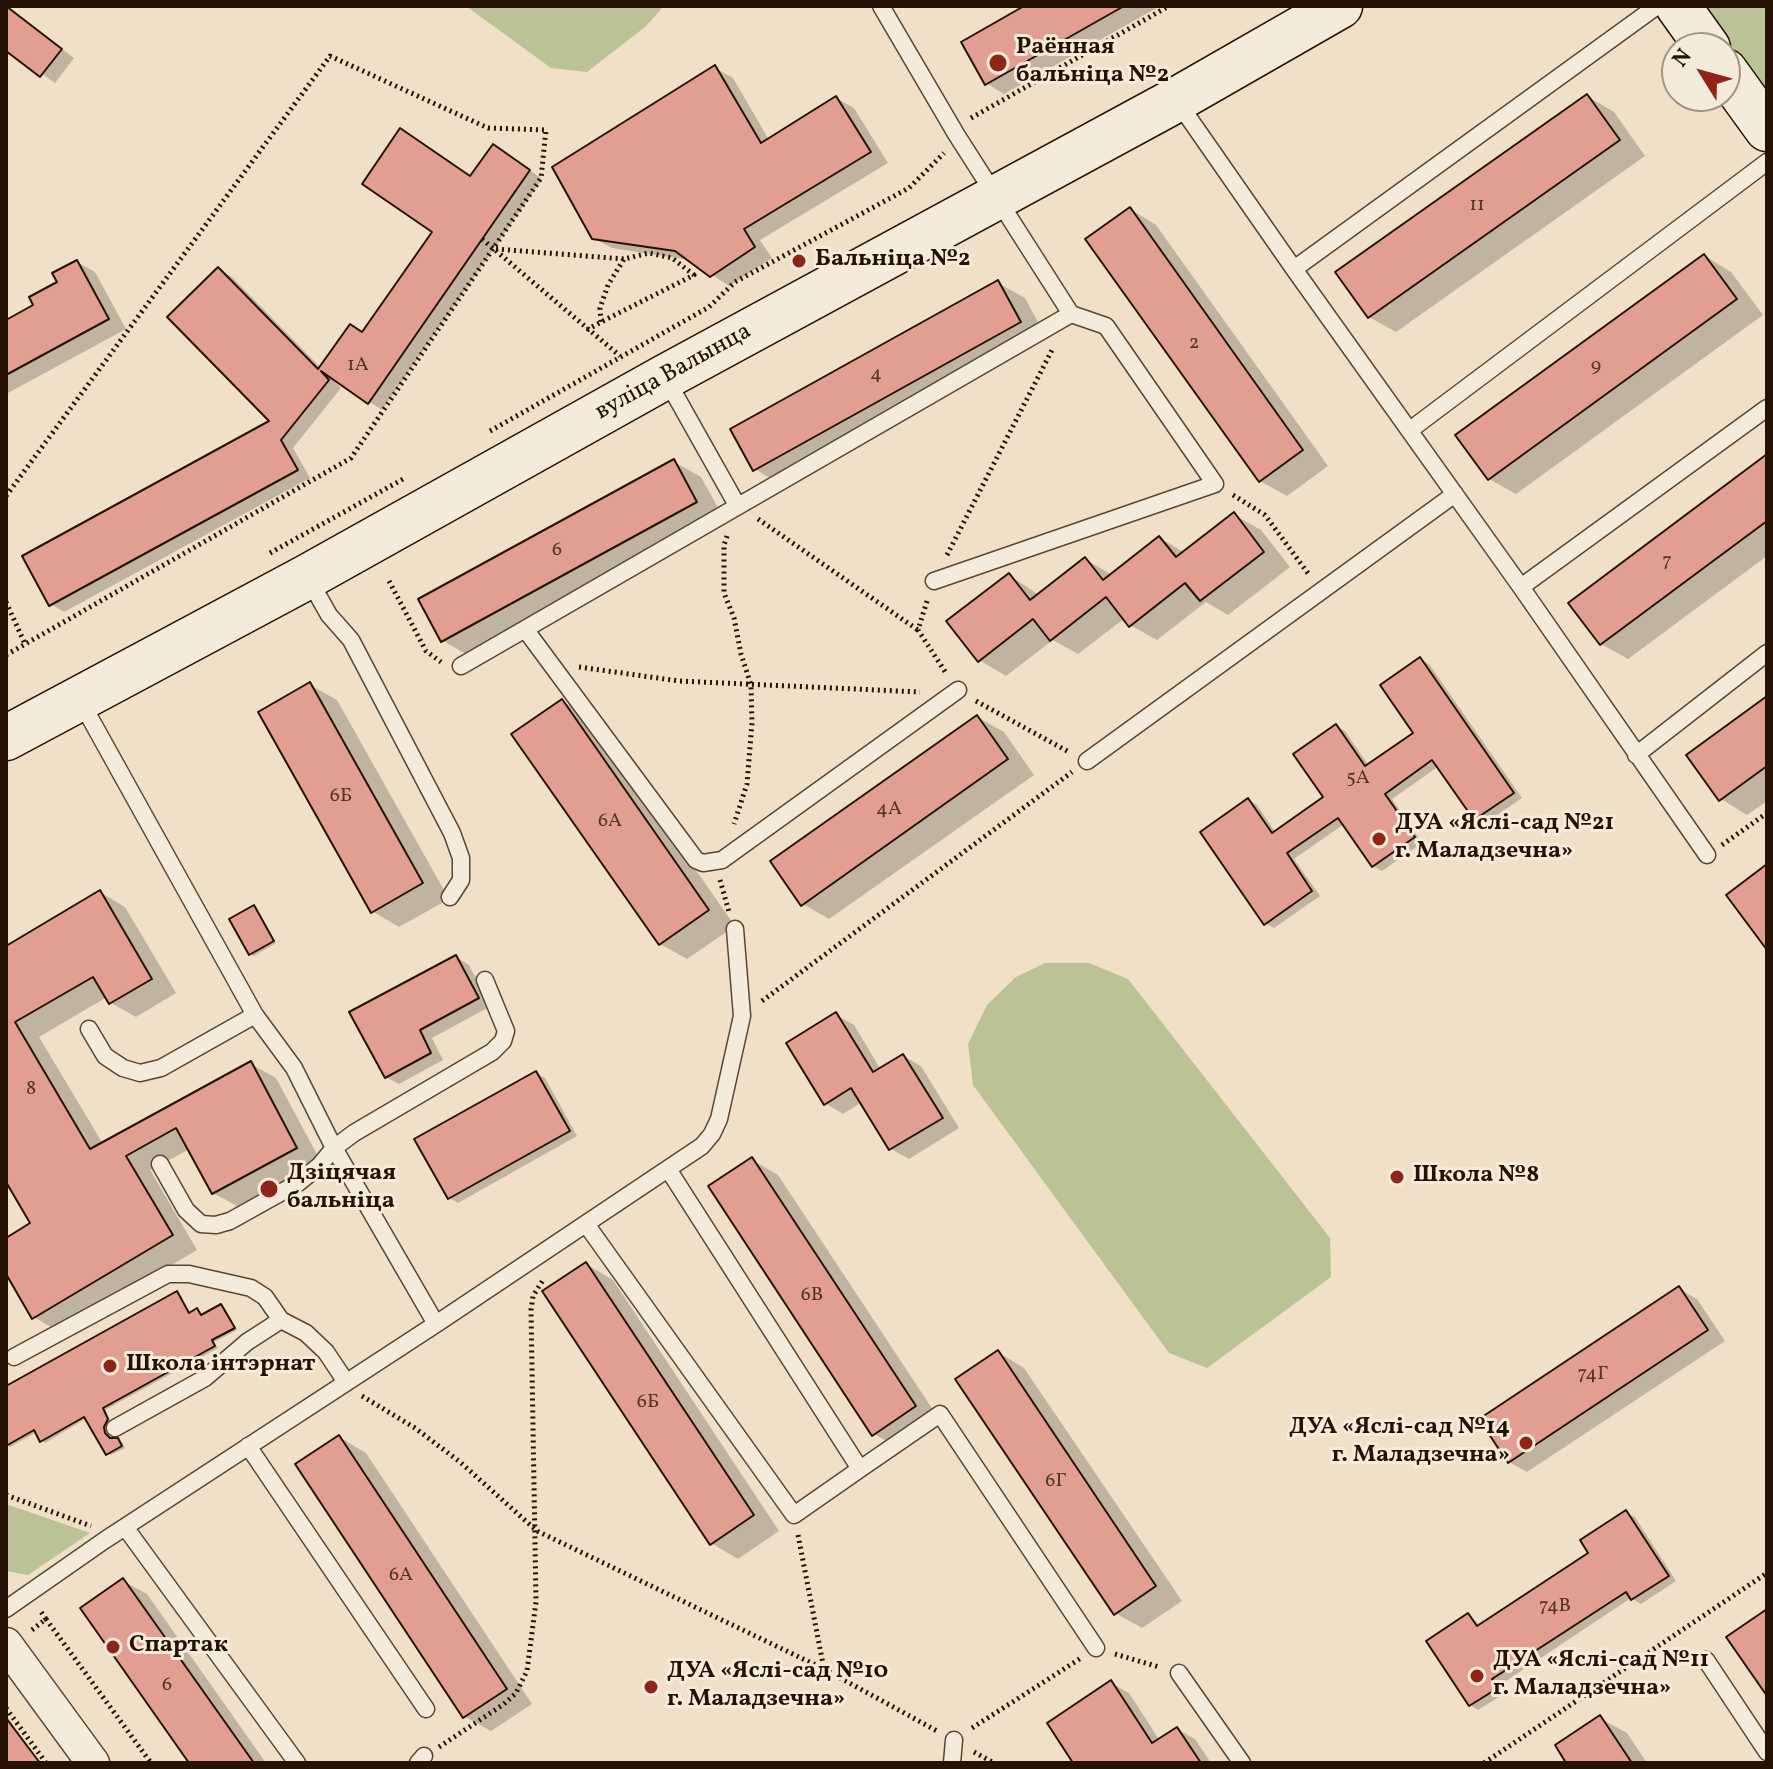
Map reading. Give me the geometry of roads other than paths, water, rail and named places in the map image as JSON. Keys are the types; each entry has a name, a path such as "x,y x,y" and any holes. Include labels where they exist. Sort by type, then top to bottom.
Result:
{"street":[{"name":"вуліца Валынца","path":"9,728 79,699 307,577 665,377 1176,100 1340,6"},
{"path":"1678,6 1697,32"},
{"path":"1741,93 1767,129"},
{"path":"14,1641 93,1763"}],"lane":[{"path":"881,6 956,134 1071,314 1106,326 1215,484 934,581"},
{"path":"1294,269 1657,6"},
{"path":"1176,100 1707,855"},
{"path":"1410,430 1767,162"},
{"path":"461,666 1071,314"},
{"path":"665,377 737,505"},
{"path":"1521,587 1767,408"},
{"path":"1087,761 1455,494"},
{"path":"307,577 329,615 359,653 452,833 461,858 461,880 450,897"},
{"path":"525,629 696,860 703,863 722,860 955,692"},
{"path":"1636,755 1767,653"},
{"path":"79,699 255,1015 294,1068 334,1148 436,1324"},
{"path":"6,1609 702,1146 719,1119 742,1016 735,929"},
{"path":"160,1164 186,1210 201,1224 216,1225 230,1221 298,1183 354,1133 467,1069 503,1041 506,1031 485,980"},
{"path":"89,1029 105,1056 123,1068 140,1073 161,1068 255,1015"},
{"path":"668,1169 860,1469"},
{"path":"586,1224 794,1515 940,1414 1096,1648"},
{"path":"14,1357 168,1274 189,1274 251,1288 265,1297 281,1320 306,1333 326,1352 346,1382"},
{"path":"115,1428 205,1378 247,1342 281,1320"},
{"path":"248,1446 426,1709"},
{"path":"125,1527 297,1763"},
{"path":"1706,1660 1767,1752"},
{"path":"1179,1673 1242,1763"},
{"path":"952,1763 954,1740"}],"place":[{"name":"Раённая бальніца №2","path":"998,63"},
{"name":"Бальніца №2","path":"799,261"},
{"name":"ДУА «Яслі-сад №21 г. Маладзечна»","path":"1379,839"},
{"name":"Школа №8","path":"1397,1177"},
{"name":"Дзіцячая бальніца","path":"269,1189"},
{"name":"Школа інтэрнат","path":"110,1366"},
{"name":"ДУА «Яслі-сад №14 г. Маладзечна»","path":"1526,1443"},
{"name":"Спартак","path":"113,1647"},
{"name":"ДУА «Яслі-сад №11 г. Маладзечна»","path":"1477,1676"},
{"name":"ДУА «Яслі-сад №10 г. Маладзечна»","path":"651,1687"}]}
